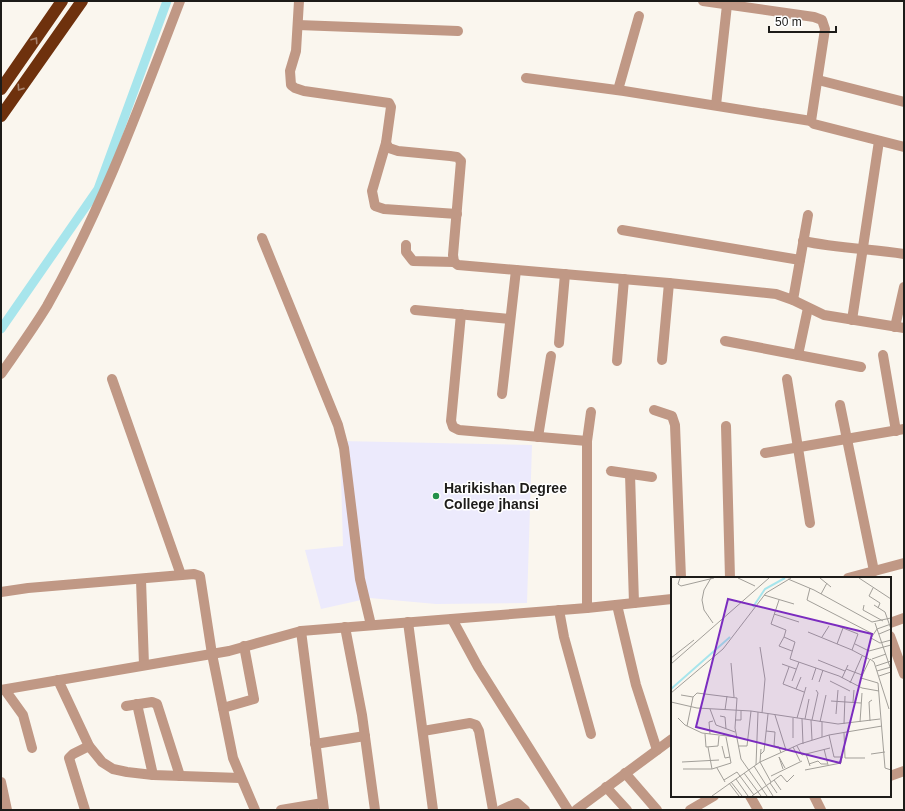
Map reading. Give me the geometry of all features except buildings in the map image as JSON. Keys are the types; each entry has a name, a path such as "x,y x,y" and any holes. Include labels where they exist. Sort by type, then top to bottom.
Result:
{"highway":[{"path":"1,89 62,1"},
{"path":"1,116 82,1"}],"street":[{"path":"1,374 46,307 97,209 128,139 180,1"},
{"path":"299,1 296,52 290,71 291,85 304,91 389,103 391,107 386,143 372,191 375,206 384,209 457,214"},
{"path":"703,1 814,17 822,20 825,29 818,80 812,105 811,121"},
{"path":"716,106 728,4"},
{"path":"618,90 639,16"},
{"path":"298,25 458,31"},
{"path":"526,78 618,90 811,121 814,124 904,147"},
{"path":"818,80 904,102"},
{"path":"852,320 879,141"},
{"path":"386,143 389,148 398,151 457,157 461,161 454,262"},
{"path":"793,300 808,215"},
{"path":"622,230 800,260"},
{"path":"262,238 338,424 345,454 360,580 371,625"},
{"path":"803,241 830,246 862,248 904,254"},
{"path":"406,245 406,252 413,261 454,262 458,265 669,283 776,294 824,314 900,328 904,287"},
{"path":"502,394 516,270"},
{"path":"559,343 565,274"},
{"path":"617,361 624,279"},
{"path":"662,360 669,283"},
{"path":"798,355 808,308"},
{"path":"415,310 510,319"},
{"path":"461,314 451,421 452,427 459,430 588,441"},
{"path":"725,341 861,367"},
{"path":"764,453 900,430 883,355"},
{"path":"538,437 551,356"},
{"path":"112,379 181,575"},
{"path":"787,379 810,523"},
{"path":"840,405 874,571"},
{"path":"654,410 672,416 675,425 681,577"},
{"path":"587,608 588,441 591,412"},
{"path":"726,426 730,577"},
{"path":"611,471 652,477"},
{"path":"630,474 634,603"},
{"path":"852,577 904,563"},
{"path":"1,592 28,588 141,580 181,575 198,575 201,579 212,654 233,758 240,778 255,810"},
{"path":"141,580 144,665"},
{"path":"32,748 23,716 3,690 212,654 300,631 587,608 671,599"},
{"path":"617,605 636,685 657,750"},
{"path":"559,610 564,637 591,734"},
{"path":"891,623 904,618"},
{"path":"452,619 478,667 568,810"},
{"path":"408,622 433,810"},
{"path":"345,627 365,736 375,810"},
{"path":"281,810 324,806 300,631"},
{"path":"891,639 904,674"},
{"path":"223,708 254,699 244,646"},
{"path":"58,680 89,746 102,762 113,768 127,772 153,775 240,778"},
{"path":"126,706 152,702 157,704 180,776"},
{"path":"137,704 153,775"},
{"path":"423,731 470,723 476,725 479,731 493,810"},
{"path":"315,744 365,736"},
{"path":"576,810 671,740"},
{"path":"85,810 69,758 73,754 89,746"},
{"path":"891,776 904,771"},
{"path":"625,773 657,810"},
{"path":"1,782 6,810"},
{"path":"606,787 627,810"},
{"path":"693,809 712,797"},
{"path":"751,797 758,810"},
{"path":"814,797 821,810"},
{"path":"500,810 517,803 525,810"}],"shaded area":[{"name":"Harikishan Degree College jhansi","path":"340,441 532,445 527,603 436,604 370,598 321,609 305,550 343,546"}],"waterway":[{"path":"1,329 98,189 167,1"}],"place":[{"name":"Harikishan Degree College jhansi","path":"436,496"}]}
